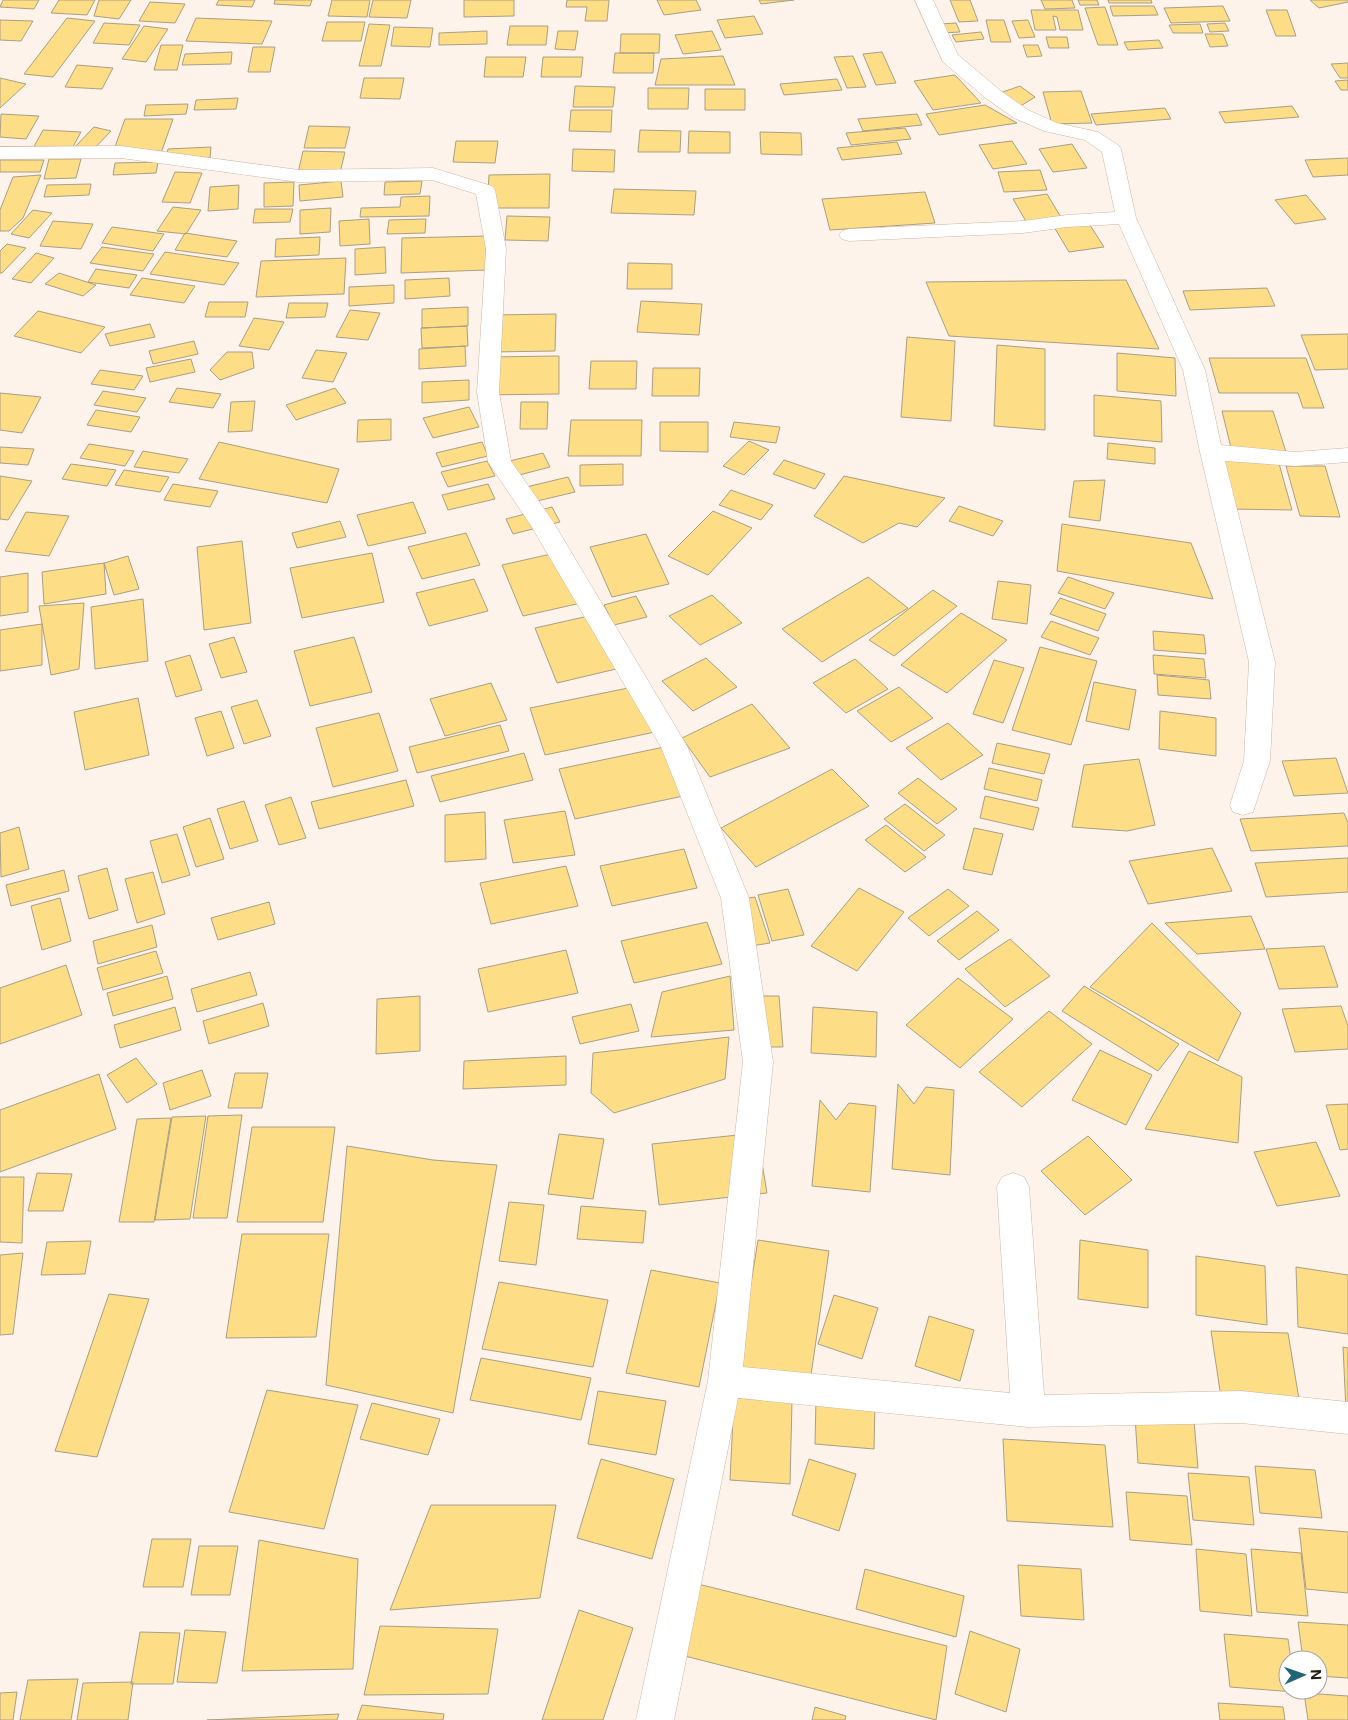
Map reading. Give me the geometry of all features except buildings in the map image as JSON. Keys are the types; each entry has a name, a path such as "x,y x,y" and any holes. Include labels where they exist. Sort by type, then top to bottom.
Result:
{"street":[{"path":"924,0 950,58 994,95 1021,114 1051,127 1091,136 1111,149 1126,218 1194,370 1211,452 1262,662 1257,761 1243,805"},
{"path":"0,152 121,152 299,176 433,174 486,190 496,249 488,392 500,462 540,520 674,746 735,898 758,1062 725,1382 655,1720"},
{"path":"849,235 1022,227 1067,221 1126,218"},
{"path":"1211,452 1295,459 1348,455"},
{"path":"1013,1187 1028,1411"},
{"path":"725,1382 1028,1411 1241,1407 1348,1418"}]}
